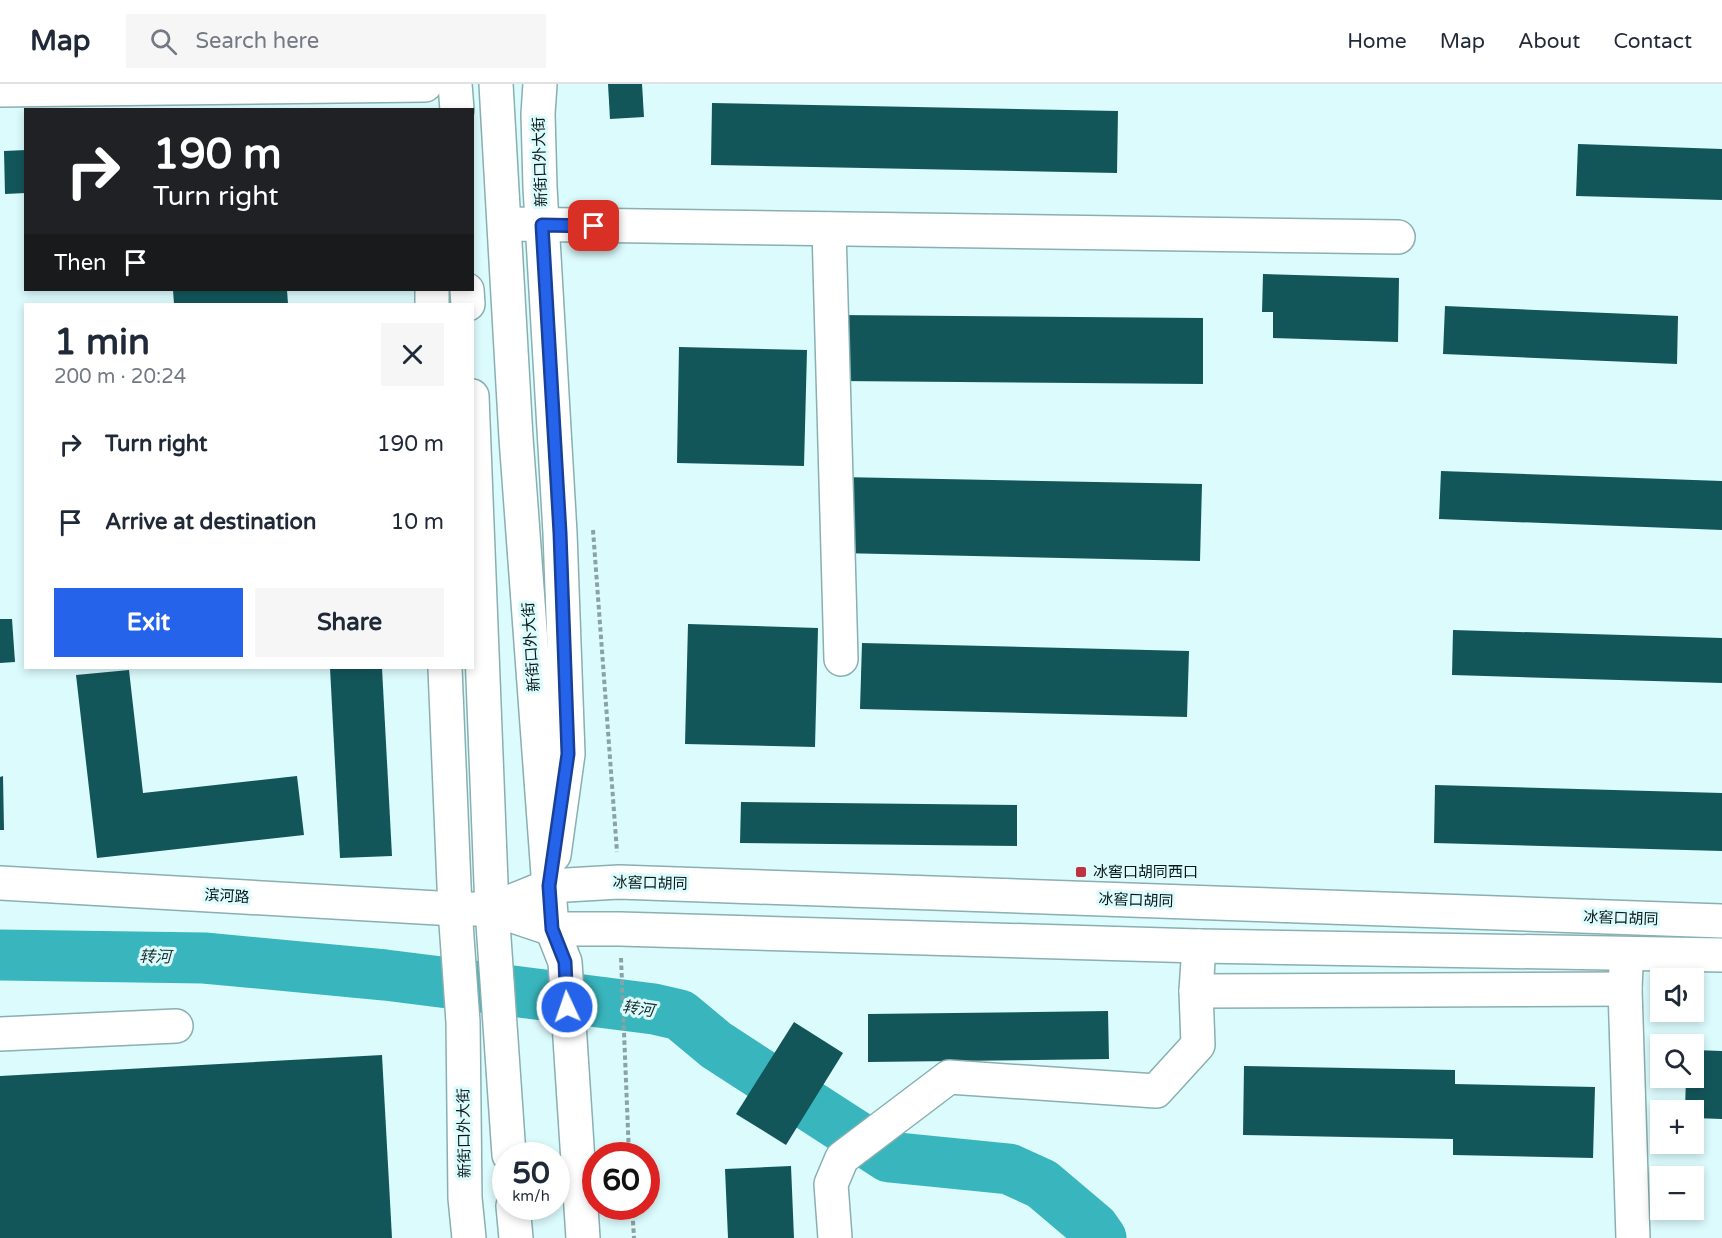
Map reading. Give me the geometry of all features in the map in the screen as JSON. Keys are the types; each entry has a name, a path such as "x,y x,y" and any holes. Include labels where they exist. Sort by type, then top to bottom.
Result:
{"street":[{"name":"新街口外大街","path":"496,84 516,438 552,929 565,962 583,1238"},
{"name":"新街口外大街","path":"540,84 538,114 542,225 560,533 568,754 549,886"},
{"path":"0,90 433,91 454,108"},
{"path":"505,224 1398,237"},
{"path":"828,229 841,659"},
{"path":"474,447 492,909 508,1142"},
{"name":"新街口外大街","path":"445,669 455,909 463,1022 465,1198 469,1238"},
{"name":"冰窖口胡同","path":"492,909 549,886 619,882 1722,921"},
{"name":"滨河路","path":"0,883 455,909 492,909"},
{"path":"492,909 552,929 1199,946 1722,955"},
{"path":"835,1238 831,1184 842,1158 949,1077 1156,1091 1198,1045 1196,991 1199,946"},
{"path":"1627,953 1625,989 1633,1238"},
{"path":"1196,991 1625,989"},
{"path":"0,1034 176,1026"},
{"path":"514,1220 516,1238"}],"path":[{"path":"593,524 619,882"},
{"path":"620,929 628,1142"},
{"path":"633,1220 634,1238"}],"building":[{"path":"608,84 642,84 644,117 610,119"},
{"path":"712,103 1118,111 1117,173 711,165"},
{"path":"1578,144 1722,149 1722,200 1576,196"},
{"path":"24,150 24,193 5,194 4,151"},
{"path":"1263,274 1399,278 1398,342 1273,338 1273,312 1262,312"},
{"path":"173,291 287,291 288,303 174,303"},
{"path":"1445,306 1678,316 1677,364 1443,354"},
{"path":"839,315 1203,318 1203,384 839,381"},
{"path":"679,347 807,350 804,466 677,463"},
{"path":"1441,471 1722,481 1722,530 1439,519"},
{"path":"840,477 1202,484 1200,561 839,553"},
{"path":"0,619 12,619 15,662 0,663"},
{"path":"688,624 818,628 815,747 685,744"},
{"path":"1453,630 1722,638 1722,683 1452,675"},
{"path":"862,643 1189,651 1187,717 860,709"},
{"path":"330,669 382,669 392,856 340,858"},
{"path":"129,670 143,793 297,776 304,835 97,858 76,675"},
{"path":"3,776 4,830 0,830 0,777"},
{"path":"1435,785 1722,793 1722,851 1434,843"},
{"path":"741,802 1017,805 1017,846 740,843"},
{"path":"1108,1011 1109,1059 868,1062 868,1014"},
{"path":"794,1022 843,1053 786,1145 736,1114"},
{"path":"1704,1050 1722,1051 1722,1119 1704,1118 1704,1100 1685,1100 1686,1088 1704,1088"},
{"path":"382,1055 392,1238 0,1238 0,1076"},
{"path":"1244,1066 1455,1070 1455,1084 1595,1087 1593,1158 1453,1155 1453,1139 1243,1135"},
{"path":"791,1166 794,1238 728,1238 725,1169"}],"waterway":[{"name":"转河","path":"0,955 204,958 385,975 654,1009 680,1015 716,1045 889,1157 1009,1169 1042,1184 1094,1228 1101,1238"}],"place":[{"name":"冰窖口胡同西口","path":"1081,872"}],"route":[{"path":"567,1007 565,962 552,929 549,886 568,754 560,533 542,225 594,226"}]}
